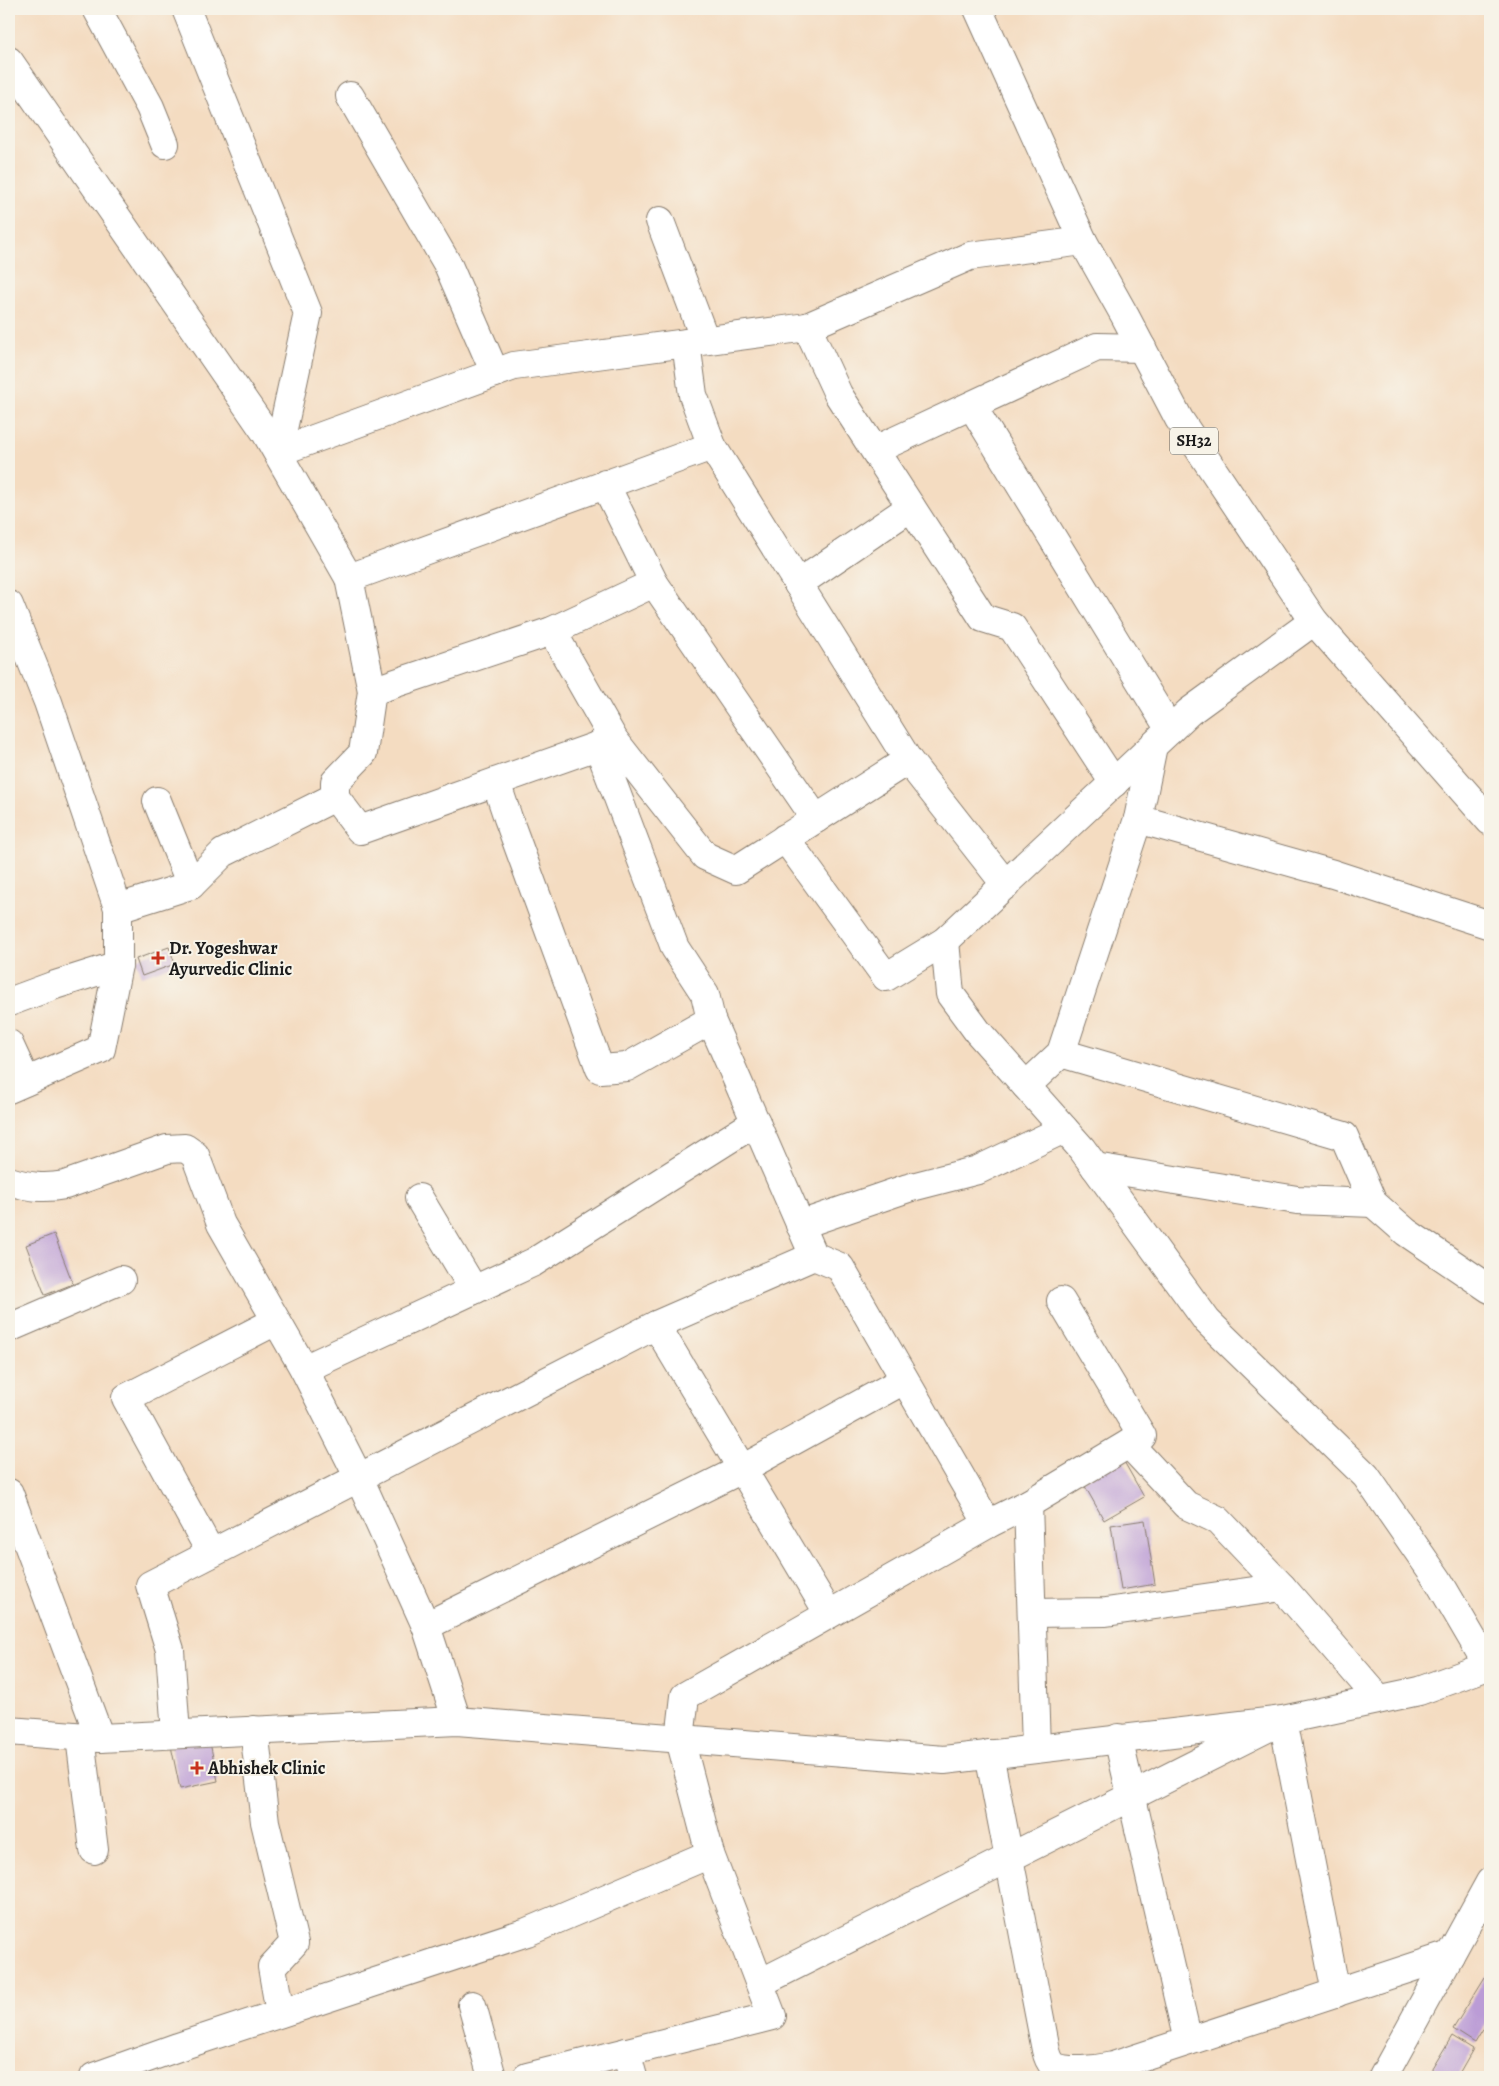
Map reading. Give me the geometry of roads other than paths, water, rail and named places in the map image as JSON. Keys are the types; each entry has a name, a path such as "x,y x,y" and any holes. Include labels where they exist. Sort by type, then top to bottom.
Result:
{"street":[{"path":"97,9 150,107 165,144"},
{"path":"186,9 308,313 278,452"},
{"name":"SH32","path":"978,9 1082,241 1179,419 1314,621 1490,821"},
{"path":"9,63 278,452 349,578 372,691 363,753 335,782 335,797 360,830 606,743"},
{"path":"350,96 448,265 495,373"},
{"path":"660,221 696,342 694,395 712,446 908,760 1006,885"},
{"path":"278,452 514,366 807,327 970,256 1082,241"},
{"path":"807,327 838,394 983,618 1012,627 1114,784"},
{"path":"875,450 1097,348 1142,348"},
{"path":"972,406 1161,738 1138,819 1061,1053 1026,1086"},
{"path":"349,578 712,446"},
{"path":"605,484 654,583 816,819"},
{"path":"798,584 911,507"},
{"path":"372,691 552,631 654,583"},
{"path":"9,605 48,702 118,908 118,965 101,1049 18,1085 9,1044"},
{"path":"785,838 886,977 945,941 1189,712 1314,621"},
{"path":"552,631 606,743 676,948 705,994 711,1020 814,1256 840,1267 988,1524"},
{"path":"606,743 705,856 736,870 908,760"},
{"path":"496,782 600,1068 627,1067 711,1020"},
{"path":"118,908 191,885 223,853 335,797"},
{"path":"157,801 191,885"},
{"path":"1138,819 1333,874 1490,925"},
{"path":"9,1731 90,1738 457,1721 944,1760 1283,1720 1419,1691 1489,1667 1438,1580 1366,1476 1206,1320 1095,1167 978,1032 950,994 945,941"},
{"path":"9,1002 118,965"},
{"path":"1061,1053 1344,1136 1372,1203 1406,1232 1490,1288"},
{"path":"304,1369 534,1262 756,1122"},
{"path":"800,1225 908,1188 978,1170 1064,1129"},
{"path":"9,1181 28,1187 50,1188 65,1185 167,1149 185,1148 191,1150 199,1163 220,1224 304,1369 359,1478 426,1626 457,1721"},
{"path":"1095,1167 1297,1200 1372,1203"},
{"path":"419,1198 474,1290"},
{"path":"176,1734 170,1650 150,1584 656,1325 814,1256"},
{"path":"9,1328 121,1280"},
{"path":"527,2077 630,2065 772,2016 710,1854 680,1739 685,1696 988,1524 1028,1504 1142,1436 1061,1301"},
{"path":"211,1553 126,1398 276,1321"},
{"path":"656,1325 829,1614"},
{"path":"426,1626 742,1469 904,1380"},
{"path":"1129,1444 1186,1506 1218,1520 1282,1588 1379,1699"},
{"path":"9,1493 90,1738 94,1850"},
{"path":"1028,1504 1036,1748"},
{"path":"1032,1613 1106,1612 1282,1588"},
{"path":"760,1983 1283,1720"},
{"path":"1283,1720 1336,1993"},
{"path":"254,1730 265,1822 294,1943 272,1966 280,2013"},
{"path":"1118,1738 1188,2041"},
{"path":"989,1754 1048,2058 1053,2065 1065,2070 1115,2071 1188,2041 1450,1956"},
{"path":"94,2077 178,2047 526,1932 710,1854"},
{"path":"1383,2077 1490,1882"},
{"path":"472,2005 492,2077"}],"place":[{"name":"Dr. Yogeshwar Ayurvedic Clinic","path":"158,958"},
{"name":"Abhishek Clinic","path":"197,1768"}]}
